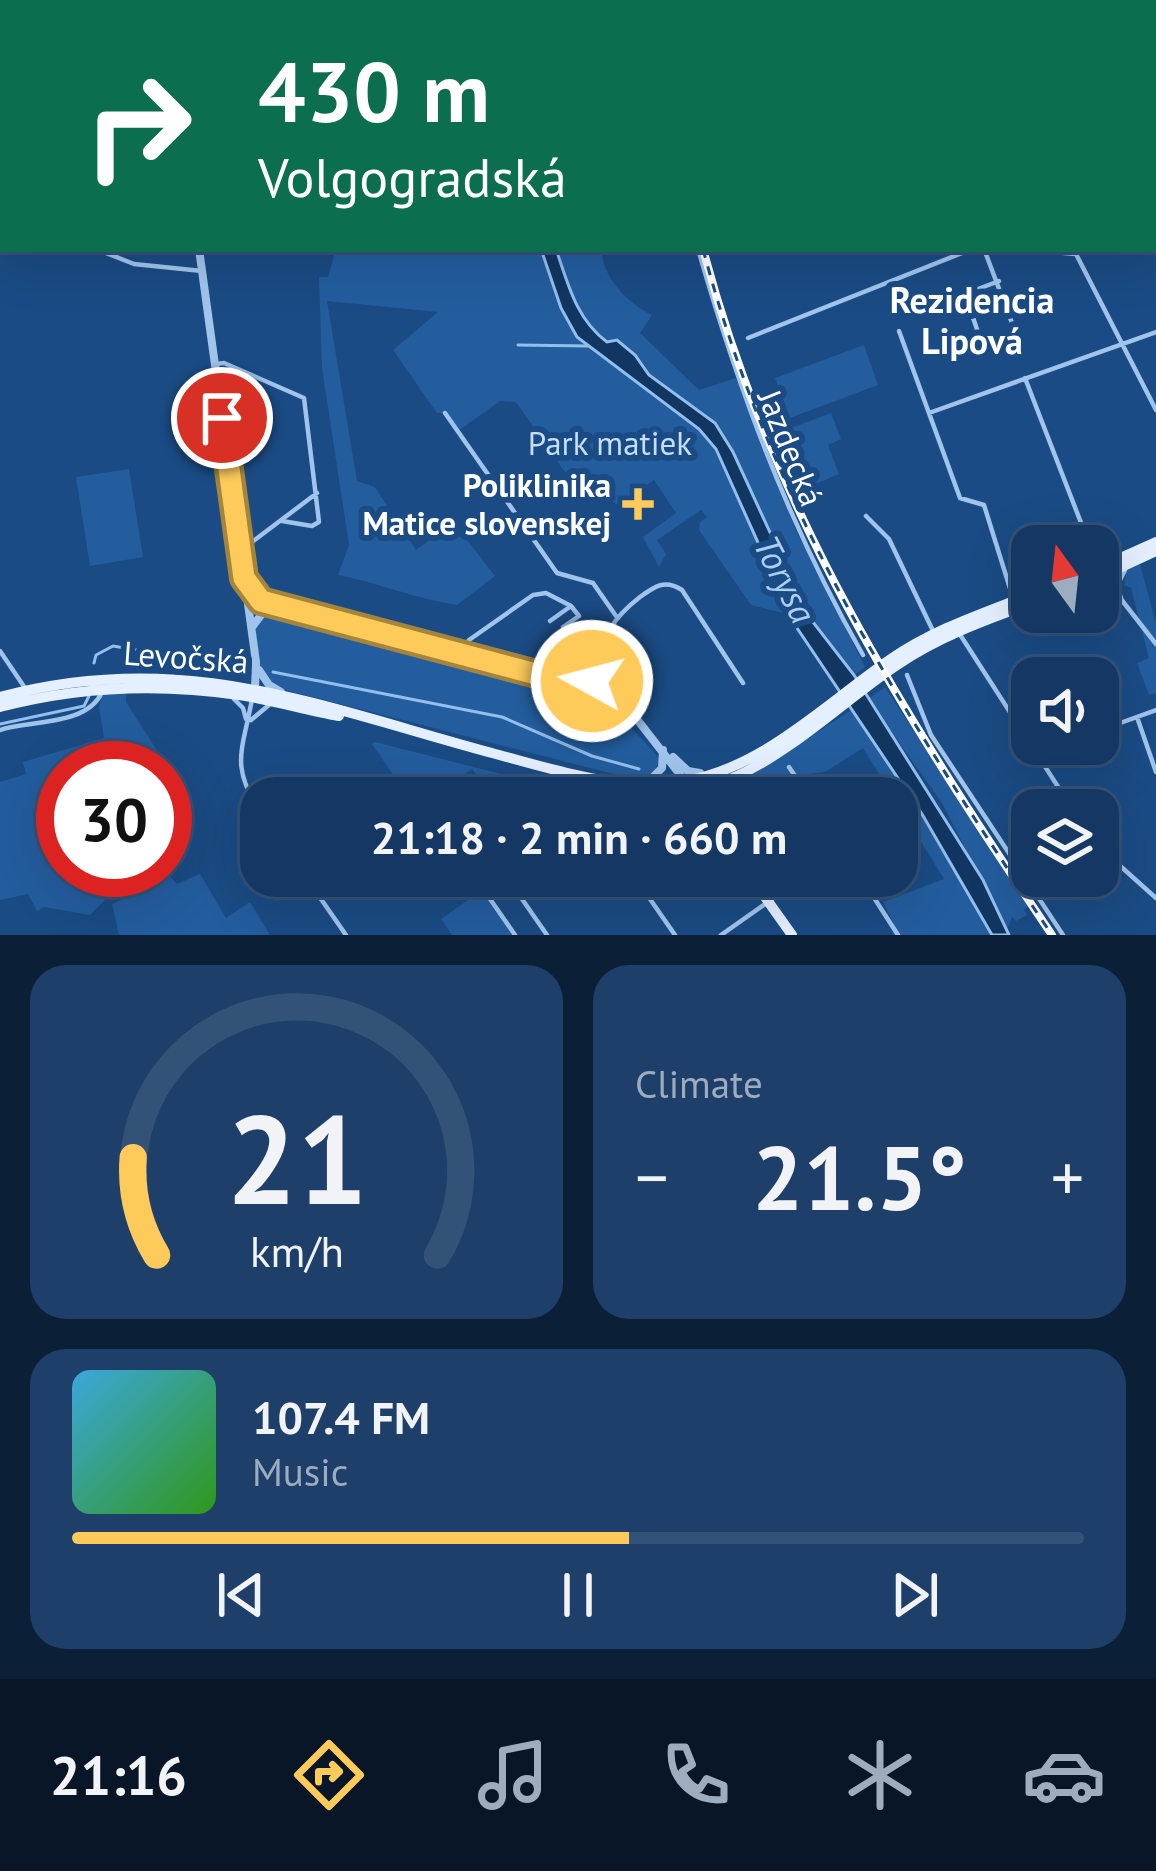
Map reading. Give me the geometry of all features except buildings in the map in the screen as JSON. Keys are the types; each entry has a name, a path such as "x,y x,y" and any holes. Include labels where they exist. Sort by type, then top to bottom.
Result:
{"main road":[{"path":"1119,563 1156,542"},
{"path":"1119,567 1156,551"},
{"path":"840,701 934,633 1011,603"},
{"path":"868,681 1011,608"},
{"name":"Levočská","path":"0,697 124,677 233,684 254,693"},
{"name":"Levočská","path":"0,707 29,694 254,693 588,777"},
{"name":"Levočská","path":"714,777 840,701"},
{"name":"Levočská","path":"736,777 772,758 840,701"},
{"path":"765,897 792,935"}],"street":[{"path":"104,252 134,264 202,271"},
{"path":"199,252 256,662 241,777"},
{"name":"Jazdecká","path":"699,252 754,425 810,556 863,655"},
{"path":"748,338 964,252"},
{"path":"985,252 1012,323"},
{"path":"1076,252 1156,410"},
{"path":"984,350 965,294 999,281"},
{"path":"899,331 960,498 984,505 1011,589"},
{"path":"929,413 1156,332"},
{"path":"214,364 224,363 305,400 319,516 316,525 282,521"},
{"path":"1025,378 1082,525"},
{"path":"445,413 556,573 593,583 616,616"},
{"path":"240,545 249,544 316,493"},
{"path":"866,516 889,539 934,633"},
{"path":"1126,608 1118,579 1137,560"},
{"path":"244,578 262,606"},
{"path":"589,688 616,616 657,584 682,590 743,683"},
{"path":"462,654 469,640 532,596 550,595 571,606 579,616 563,627"},
{"path":"1119,599 1156,644"},
{"path":"1119,601 1126,608"},
{"path":"252,628 262,606"},
{"path":"249,607 275,606 589,688 636,718 681,767 695,773 758,754"},
{"path":"550,621 571,606"},
{"path":"958,632 1011,716"},
{"path":"589,638 594,634 604,639"},
{"path":"0,651 29,694"},
{"path":"233,684 248,678 256,662"},
{"path":"248,725 261,709 283,699 265,681 256,662"},
{"path":"907,674 931,735 1063,935"},
{"path":"199,690 238,701 248,725"},
{"name":"Levočská","path":"0,730 77,715 101,694"},
{"path":"1119,723 1156,710"},
{"path":"1137,717 1156,772"},
{"path":"657,777 663,748"},
{"path":"663,748 682,777"},
{"path":"789,767 796,777"},
{"path":"1119,866 1156,898"},
{"path":"1147,892 1156,882"},
{"path":"320,897 346,935"},
{"path":"488,897 514,935"},
{"path":"521,897 547,935"},
{"path":"649,897 675,935"},
{"path":"721,935 775,897"},
{"path":"874,897 898,935"}],"green space":[{"name":"Park matiek","path":"335,252 542,252 561,308 577,337 710,439 791,615 751,605 699,530 707,517 701,510 657,540 666,554 659,567 643,537 676,513 654,480 618,504 579,492 516,402 500,401 458,431 445,413 437,413 393,350 438,312 327,301 357,481 375,487 416,550 453,522 495,576 457,605 338,575 349,545 322,368 319,277 328,277"},
{"path":"557,252 602,252 618,288 652,315 640,333 699,390 736,378 797,533 865,667 854,675 809,617 733,452 709,416 649,375 617,340 607,342 596,333 574,300"},
{"path":"864,345 878,385 790,418 775,378"},
{"path":"831,413 841,439 828,445 839,474 809,487 786,430"},
{"path":"129,469 143,557 90,566 76,477"},
{"path":"1140,564 1156,624 1156,693 1149,695 1137,663 1149,658 1131,588 1124,585 1126,571"},
{"path":"274,608 453,652 474,646 592,671 585,692 605,700 653,751 659,765 648,777 625,777 274,687 258,664 250,632"},
{"path":"885,687 1011,879 1011,897 1023,897 1029,906 1024,910 1027,915 1016,921 1012,917 1007,930 942,803 868,699"},
{"path":"126,692 126,702 151,741 94,741 104,738 99,707 103,693"},
{"path":"854,708 898,777 881,777 863,748 825,772 746,777"},
{"path":"372,744 513,777 478,777 472,769 461,777 395,777"},
{"path":"36,758 36,897 103,897 90,915 44,907 37,911 28,894 0,900 0,782 26,774 23,762"},
{"path":"918,808 992,935 892,935 894,924 883,902 918,897 918,889 944,879 918,837"},
{"path":"200,874 226,918 250,902 270,935 119,935 112,904 128,897 192,897 192,877"},
{"path":"472,897 485,897 512,935 452,935 441,919"}],"water":[{"name":"Torysa","path":"542,252 557,252 574,300 596,333 607,342 617,340 649,375 715,423 809,617 854,675 983,880 1009,935 992,935 918,808 918,777 897,777 795,625 716,449 699,429 577,337 561,308"}],"waterway":[{"path":"518,345 588,346"},
{"path":"94,663 96,655 113,646 239,668"},
{"path":"273,672 502,717 592,756 639,769"},
{"path":"0,724 84,706 89,696"}],"railway":[{"path":"704,252 732,344 804,522 894,690 1052,935"}],"place":[{"name":"Poliklinika Matice slovenskej","path":"638,504"}],"district":[{"name":"Rezidencia Lipová","path":"972,320"}],"route":[{"path":"222,418 244,578 261,601 589,688 592,681"}]}
